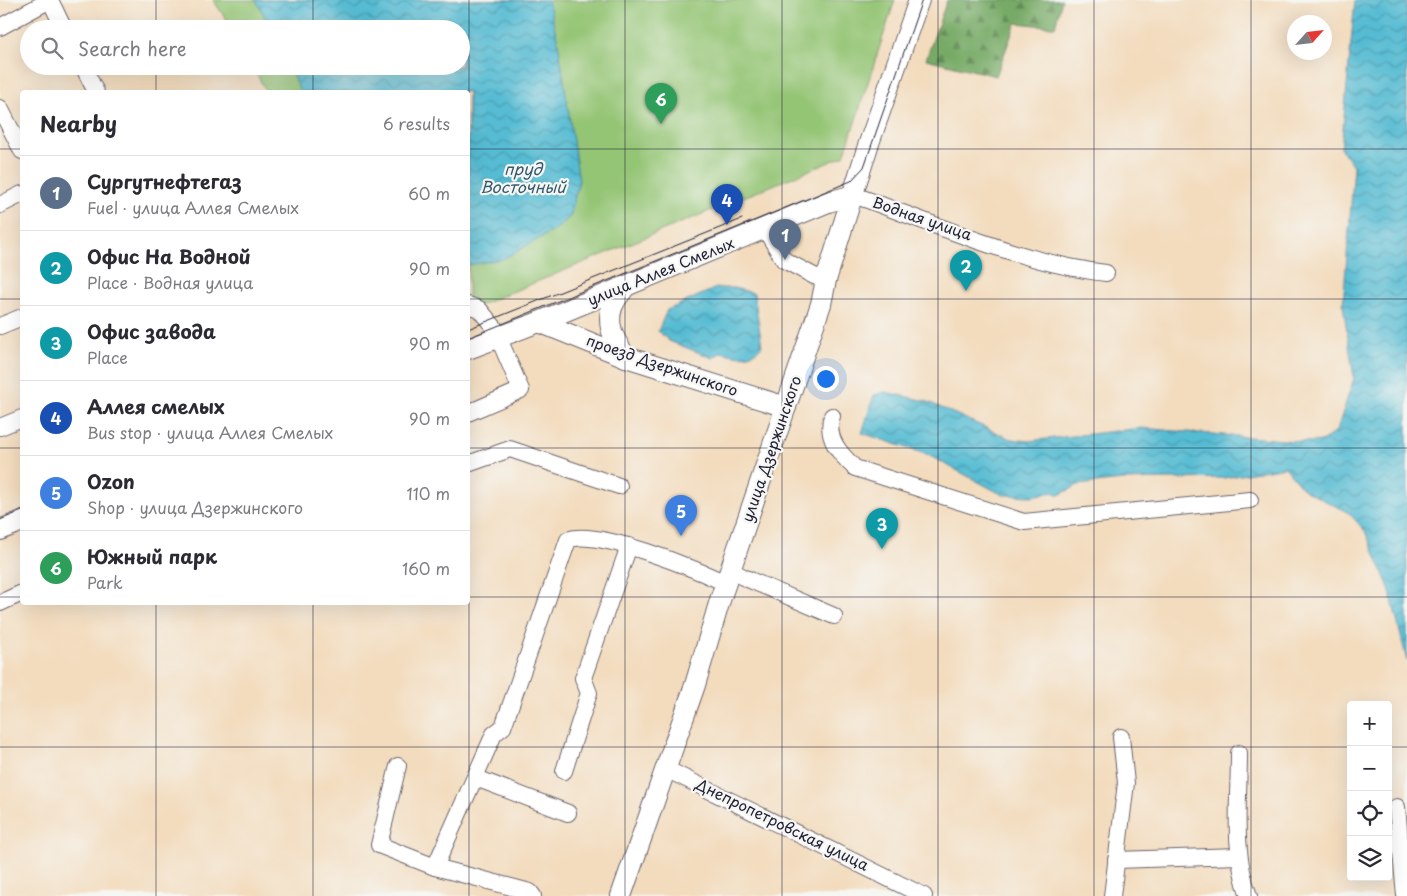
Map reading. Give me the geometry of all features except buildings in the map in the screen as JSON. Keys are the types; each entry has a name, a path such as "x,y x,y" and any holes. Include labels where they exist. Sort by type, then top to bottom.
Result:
{"main road":[{"name":"улица Дзержинского","path":"621,896 666,769 919,0"},
{"name":"улица Аллея Смелых","path":"470,348 539,322 828,202 854,195"},
{"path":"622,288 623,290 613,302 610,319 614,339 626,357"},
{"name":"проезд Дзержинского","path":"539,322 626,357 786,407"},
{"path":"0,530 20,522"}],"street":[{"path":"0,27 50,0 60,20"},
{"path":"88,75 95,90"},
{"path":"0,108 20,147"},
{"path":"0,205 20,195"},
{"name":"Водная улица","path":"854,195 1013,251 1077,270 1106,273"},
{"path":"765,229 784,260 814,276 826,280"},
{"path":"470,306 479,309 490,320 521,390 470,412"},
{"path":"0,326 20,318"},
{"path":"832,416 829,426 832,442 842,456 855,468 1024,522 1250,500"},
{"path":"0,427 20,419"},
{"path":"470,463 510,448 619,486"},
{"path":"435,867 455,818 476,778 494,734 503,728 568,540 584,537 629,546 711,576 743,577 834,616"},
{"path":"564,771 589,693 583,678 629,546"},
{"path":"0,603 20,594"},
{"path":"1112,896 1126,783 1121,737"},
{"path":"1239,753 1239,856 1242,876 1249,896"},
{"path":"398,766 379,845 435,867 530,892 533,896"},
{"name":"Днепропетровская улица","path":"666,769 924,896"},
{"path":"476,778 568,813"},
{"path":"1397,807 1405,896"},
{"path":"1116,860 1239,856"}],"green space":[{"path":"213,0 895,0 844,156 470,309 470,90 265,90 258,75 470,75 470,20 227,20"},
{"path":"947,0 1062,0 1055,27 1016,23 996,76 926,59"}],"water":[{"name":"пруд Восточный","path":"256,0 548,0 558,41 579,181 570,217 556,229 503,259 470,265 470,90 299,90 293,75 470,75 470,20 266,20"},
{"path":"1355,0 1407,0 1407,661 1389,588 1365,531 1349,513 1304,490 1285,467 1224,478 1123,480 1078,485 1059,495 1053,492 1032,496 1003,495 928,455 862,433 874,395 885,392 926,401 1011,439 1029,441 1141,428 1307,442 1323,441 1337,430 1354,378 1343,305 1354,167 1341,149"},
{"path":"716,288 734,288 754,293 762,346 753,353 738,356 721,352 713,358 669,341 658,331 667,310"}],"tram line":[{"path":"470,337 851,181 864,167 922,0"},
{"path":"470,328 742,219"},
{"path":"0,520 20,512"}],"place":[{"name":"Южный парк","path":"661,124"},
{"name":"Аллея смелых","path":"727,225"},
{"name":"Сургутнефтегаз","path":"785,260"},
{"name":"Офис На Водной","path":"966,291"},
{"name":"Ozon","path":"681,536"},
{"name":"Офис завода","path":"882,549"}]}
